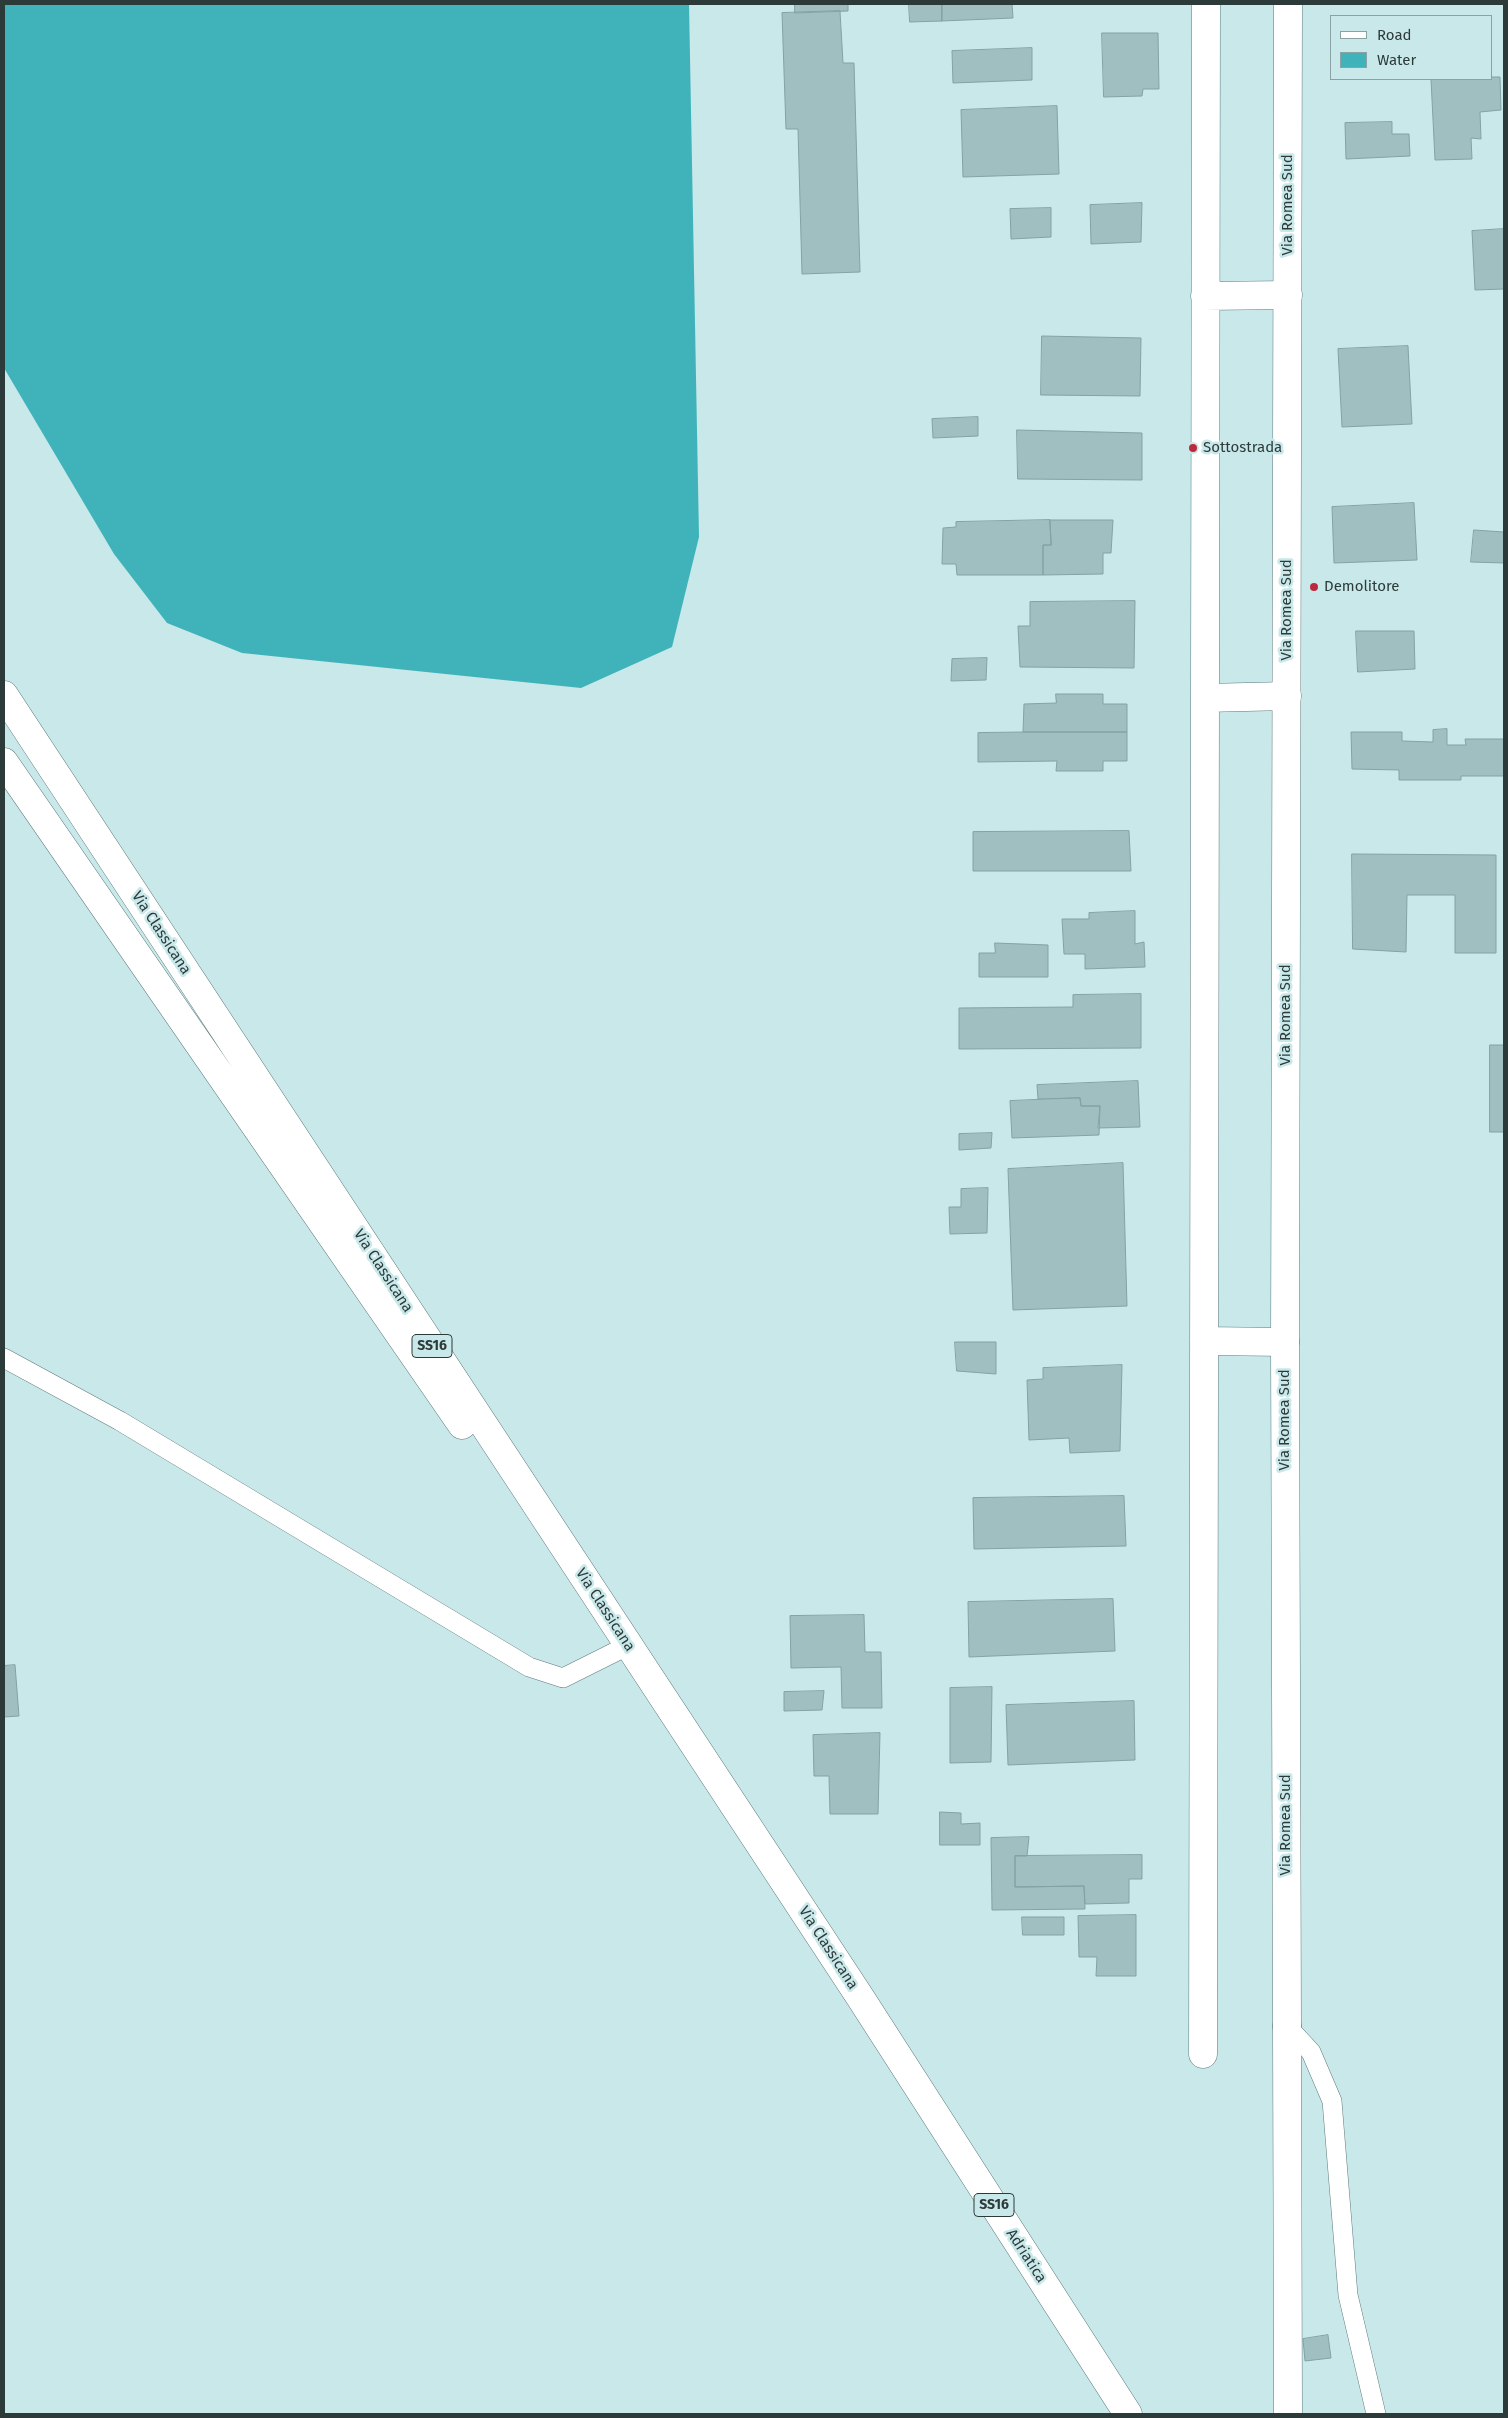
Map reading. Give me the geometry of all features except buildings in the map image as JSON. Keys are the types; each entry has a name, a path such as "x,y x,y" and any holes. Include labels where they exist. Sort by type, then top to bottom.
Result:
{"main road":[{"path":"1203,2054 1206,4"},
{"name":"Via Romea Sud","path":"1288,4 1284,1342 1288,2414"},
{"path":"1205,296 1288,295"},
{"name":"Via Classicana","path":"4,695 860,1997"},
{"path":"1205,698 1287,696"},
{"name":"Via Classicana","path":"4,762 43,822 860,1997"},
{"path":"4,770 43,822"},
{"path":"1204,1341 1284,1342"},
{"name":"Adriatica","path":"860,1997 1128,2414"}],"lane":[{"path":"4,1358 120,1421 529,1667 563,1678 618,1650"},
{"path":"1286,2026 1311,2052 1332,2101 1348,2295 1376,2414"}],"water":[{"path":"4,4 689,4 699,537 672,647 581,688 242,653 167,623 114,554 4,368"}],"place":[{"name":"Sottostrada","path":"1193,448"},
{"name":"Demolitore","path":"1314,587"}]}
